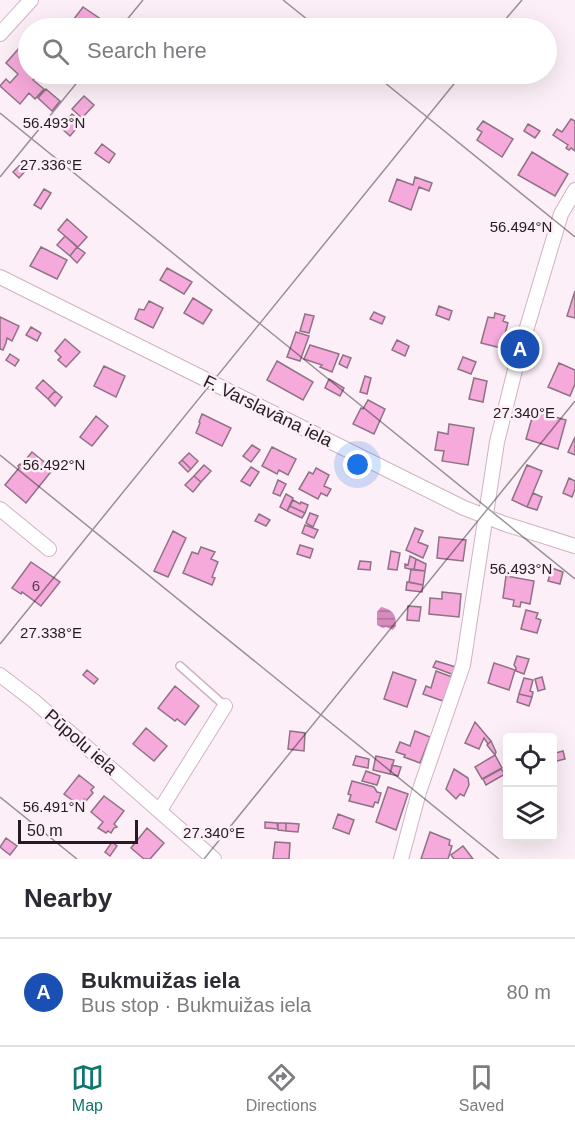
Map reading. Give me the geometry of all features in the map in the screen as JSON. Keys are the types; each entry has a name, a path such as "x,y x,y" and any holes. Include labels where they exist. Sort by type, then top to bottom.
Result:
{"street":[{"path":"0,34 31,0"},
{"path":"401,859 419,792 463,665 497,442 519,354 561,214 575,190"},
{"name":"F. Varslavāna iela","path":"0,277 454,503 575,546"},
{"path":"0,510 49,549"},
{"name":"Pūpolu iela","path":"0,675 34,701 214,859"},
{"path":"160,810 225,706"}],"lane":[{"path":"180,666 225,706"}],"shaded area":[{"path":"381,607 391,611 394,616 396,626 393,630 377,625 377,612"}],"building":[{"path":"83,7 99,18 75,18"},
{"path":"18,49 18,74 6,63"},
{"path":"18,74 18,84 38,84 44,89 35,99 29,93 20,104 0,86 6,79 10,83"},
{"path":"46,89 60,101 52,111 38,98"},
{"path":"84,96 94,105 82,118 72,109"},
{"path":"72,114 82,122 70,136 60,127"},
{"path":"571,119 575,121 575,151 566,148 568,145 553,135 557,129 562,132"},
{"path":"483,121 513,139 502,157 477,140 482,132 477,129"},
{"path":"528,124 540,131 535,138 524,131"},
{"path":"102,144 115,154 109,163 95,153"},
{"path":"532,152 568,174 555,196 518,175"},
{"path":"23,162 29,167 19,178 13,172"},
{"path":"415,177 432,183 429,191 419,187 411,210 389,201 397,179 413,185"},
{"path":"44,189 51,193 41,209 34,205"},
{"path":"67,219 87,237 78,247 58,230"},
{"path":"65,236 77,247 70,256 57,245"},
{"path":"41,247 67,260 57,279 30,266"},
{"path":"77,247 85,253 77,263 70,256"},
{"path":"167,268 192,282 184,294 160,280"},
{"path":"575,291 575,318 567,316"},
{"path":"193,298 212,310 203,324 184,313"},
{"path":"149,301 163,308 153,328 135,319 139,309 144,310"},
{"path":"439,306 452,311 449,320 436,315"},
{"path":"374,312 385,317 382,324 370,319"},
{"path":"495,313 505,316 503,321 508,323 501,348 481,343 488,317 494,318"},
{"path":"305,314 314,316 309,333 300,331"},
{"path":"0,317 19,326 12,341 7,338 3,350 0,349"},
{"path":"31,327 41,333 37,341 26,335"},
{"path":"296,332 309,336 300,361 287,357"},
{"path":"65,339 80,352 66,367 58,360 61,357 55,351"},
{"path":"397,340 409,346 405,356 392,350"},
{"path":"310,345 339,354 332,372 320,367 322,365 304,359"},
{"path":"10,354 19,360 15,366 6,360"},
{"path":"343,355 351,358 347,368 339,364"},
{"path":"463,357 476,362 471,374 458,369"},
{"path":"277,361 313,382 303,400 267,380"},
{"path":"559,363 575,370 575,384 570,396 548,387"},
{"path":"104,366 125,376 116,397 94,386"},
{"path":"365,376 371,378 367,394 360,392"},
{"path":"474,378 487,381 483,402 469,399"},
{"path":"329,379 344,388 340,396 325,388"},
{"path":"43,380 55,391 48,399 36,388"},
{"path":"55,391 62,397 55,406 48,399"},
{"path":"368,400 385,409 374,434 353,424"},
{"path":"534,411 566,420 558,449 526,439"},
{"path":"202,414 231,428 222,446 196,433"},
{"path":"96,416 108,426 92,446 80,437"},
{"path":"449,424 474,428 468,465 442,461 444,451 435,450 438,432 448,434"},
{"path":"575,437 575,455 568,452"},
{"path":"252,445 260,450 251,462 243,456"},
{"path":"272,447 296,459 288,475 279,470 277,474 262,466"},
{"path":"32,452 53,469 26,503 5,485 19,468 18,466"},
{"path":"189,453 198,461 191,469 182,460"},
{"path":"182,460 191,469 188,472 179,463"},
{"path":"204,465 211,471 201,482 194,476"},
{"path":"527,465 542,471 527,507 512,500"},
{"path":"251,467 259,472 250,486 241,481"},
{"path":"316,468 329,475 324,486 331,489 327,496 321,493 318,499 299,489 309,472 313,474"},
{"path":"194,476 201,482 193,492 185,485"},
{"path":"569,478 575,481 572,497 563,493"},
{"path":"278,480 286,484 280,496 273,493"},
{"path":"533,493 542,497 537,510 527,507"},
{"path":"286,494 293,498 287,511 280,507"},
{"path":"293,500 308,505 305,513 290,506"},
{"path":"290,506 305,513 302,518 287,511"},
{"path":"310,513 318,516 313,527 306,523"},
{"path":"259,514 270,520 266,526 255,521"},
{"path":"305,525 318,530 314,538 302,533"},
{"path":"415,528 423,531 418,542 428,546 423,558 406,550"},
{"path":"173,531 186,538 168,577 154,571"},
{"path":"439,537 466,540 463,561 437,558"},
{"path":"300,545 313,549 310,558 297,554"},
{"path":"201,547 215,552 211,559 218,562 212,577 215,578 212,585 183,573 192,552 198,554"},
{"path":"391,551 400,553 397,570 388,569"},
{"path":"410,556 416,559 414,570 405,568"},
{"path":"416,559 426,564 425,571 414,570"},
{"path":"360,561 371,562 370,570 358,569"},
{"path":"31,562 60,582 41,606 22,592 21,594 12,588"},
{"path":"552,568 563,572 560,584 548,581"},
{"path":"411,569 425,571 423,585 409,582"},
{"path":"506,576 534,581 530,604 521,602 520,607 513,606 514,600 503,598"},
{"path":"407,582 423,585 422,592 406,590"},
{"path":"442,592 461,594 459,617 429,614 430,598 442,599"},
{"path":"408,606 421,607 419,621 407,620"},
{"path":"526,610 538,613 536,618 541,620 537,633 521,629"},
{"path":"517,656 529,659 524,674 516,671 514,665"},
{"path":"436,661 456,667 454,675 433,667"},
{"path":"494,663 515,670 509,690 488,683"},
{"path":"87,670 98,679 94,684 83,675"},
{"path":"436,671 452,677 443,701 423,694 426,686 431,688"},
{"path":"393,672 416,680 407,707 384,699"},
{"path":"542,677 545,689 538,691 535,679"},
{"path":"524,678 533,680 530,691 533,692 532,697 519,694"},
{"path":"175,686 199,706 185,725 177,719 175,721 158,708"},
{"path":"519,694 532,697 529,706 517,702"},
{"path":"475,722 491,741 488,744 484,738 479,749 465,743"},
{"path":"146,728 167,746 154,761 133,744"},
{"path":"290,731 305,733 304,751 288,749"},
{"path":"415,731 430,737 420,763 396,752 400,742 410,746"},
{"path":"491,741 496,752 495,755 487,745"},
{"path":"563,751 565,759 557,761 557,753"},
{"path":"495,755 502,768 482,779 475,767"},
{"path":"356,756 369,759 368,768 353,765"},
{"path":"376,756 394,760 390,774 373,770"},
{"path":"392,765 401,767 398,776 390,774"},
{"path":"454,769 468,778 469,785 464,796 460,794 456,799 446,789"},
{"path":"501,769 503,772 503,775 486,785 483,779"},
{"path":"366,771 380,776 377,785 362,781"},
{"path":"79,775 94,787 91,790 93,793 79,805 64,794"},
{"path":"352,781 374,787 377,792 381,793 378,803 375,802 373,807 349,801 351,795 348,794"},
{"path":"388,787 408,794 396,830 376,822"},
{"path":"104,796 124,811 114,824 117,827 111,833 98,828 103,822 91,812"},
{"path":"338,814 354,820 349,834 333,828"},
{"path":"265,822 277,823 278,829 265,828"},
{"path":"278,823 286,823 286,831 278,830"},
{"path":"286,823 299,824 298,832 286,831"},
{"path":"147,828 164,843 150,859 144,859 131,848"},
{"path":"430,832 450,840 449,845 452,846 448,859 421,859"},
{"path":"6,838 17,846 10,855 0,847"},
{"path":"112,842 117,846 110,856 105,852"},
{"path":"275,842 290,843 289,859 273,859"},
{"path":"463,846 473,859 454,859 451,855"}],"place":[{"name":"Bukmuižas iela","path":"520,349"}]}
